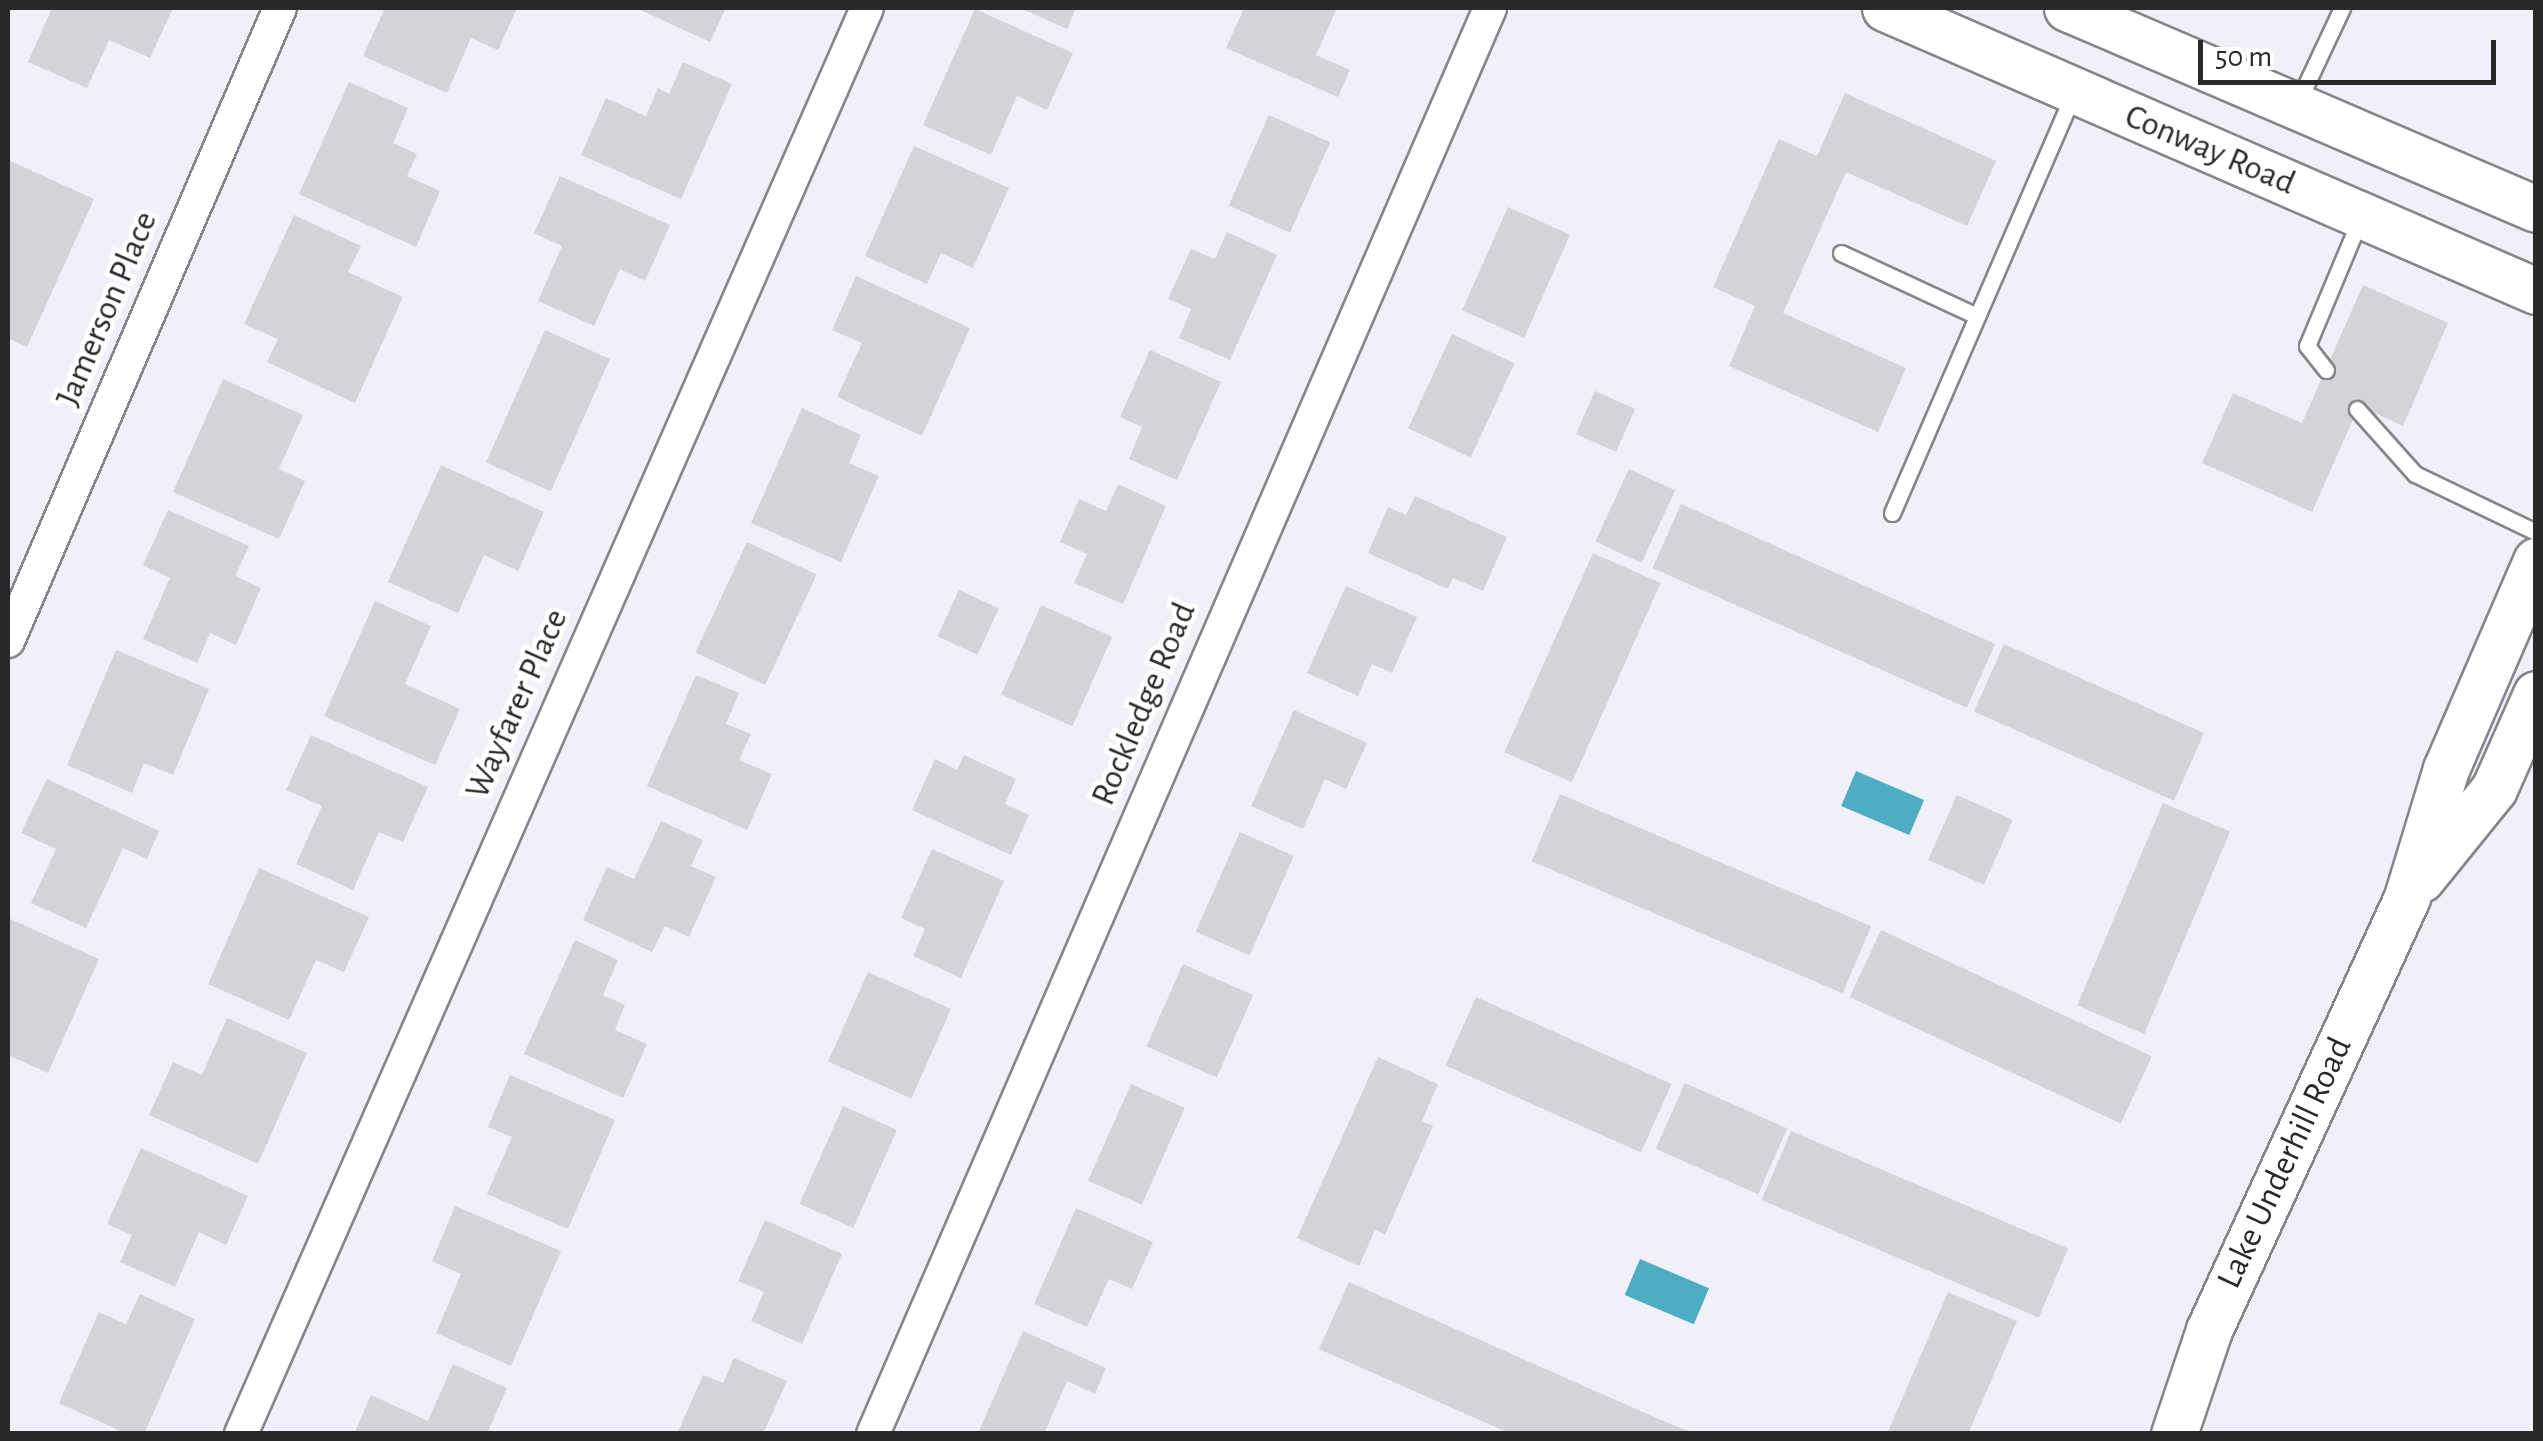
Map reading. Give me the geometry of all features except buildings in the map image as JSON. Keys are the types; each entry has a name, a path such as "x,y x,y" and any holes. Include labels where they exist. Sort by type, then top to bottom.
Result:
{"main road":[{"name":"Conway Road","path":"1885,8 2536,290"},
{"name":"Conway Road","path":"2066,8 2526,201"},
{"name":"Lake Underhill Road","path":"2174,1434 2208,1330 2407,896 2446,770 2536,561"},
{"name":"Lake Underhill Road","path":"2407,896 2494,789 2536,694"}],"street":[{"name":"Jamerson Place","path":"8,641 280,8"},
{"name":"Wayfarer Place","path":"241,1434 867,8"},
{"name":"Rockledge Road","path":"872,1434 1490,8"}],"lane":[{"path":"2296,106 2342,8"},
{"path":"1892,512 2075,92"},
{"path":"2326,370 2307,346 2361,215"},
{"path":"1841,253 1977,316"},
{"path":"2358,410 2415,474 2536,532"}],"water":[{"path":"1856,771 1924,800 1909,835 1841,806"},
{"path":"1640,1259 1709,1288 1694,1324 1625,1295"}]}
